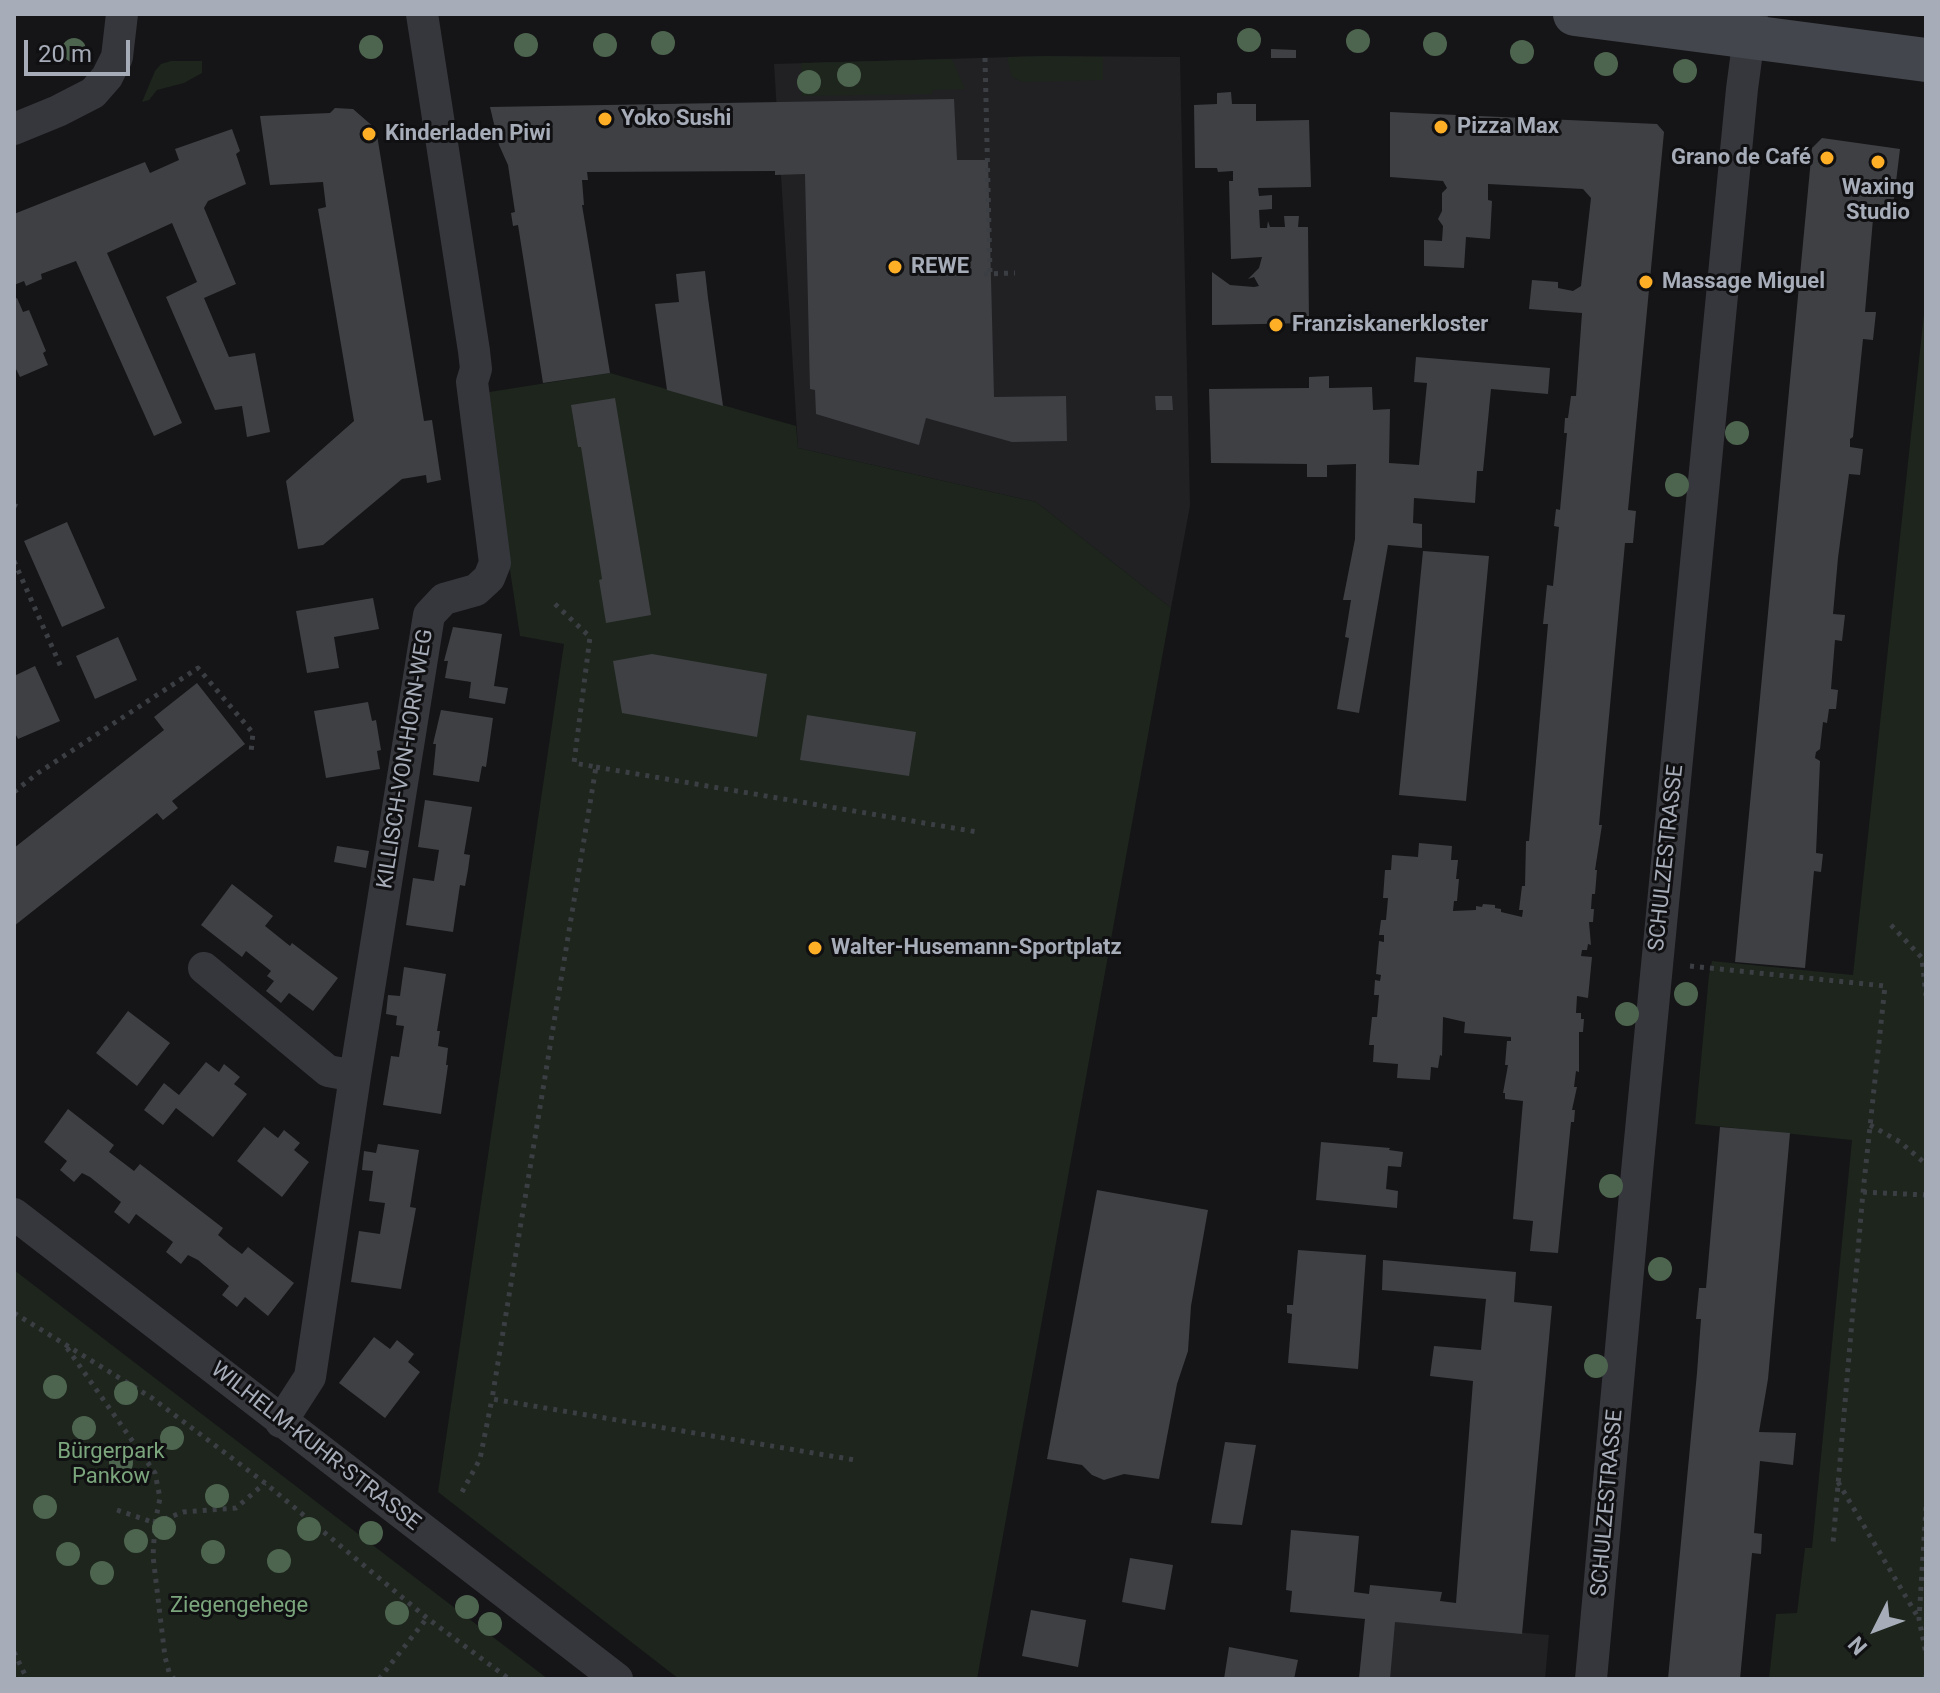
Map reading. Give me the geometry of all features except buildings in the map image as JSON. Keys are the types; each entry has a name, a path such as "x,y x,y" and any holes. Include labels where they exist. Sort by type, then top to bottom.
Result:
{"main road":[{"path":"1575,14 1750,25 1926,60"}],"street":[{"path":"14,129 93,93 107,77 117,57 122,14"},
{"name":"KILLISCH-VON-HORN-WEG","path":"281,1422 310,1377 429,615 444,599 476,590 489,578 495,563 472,382 476,369 474,351 422,14"},
{"name":"SCHULZESTRASSE","path":"1591,1679 1657,962 1750,25"},
{"path":"204,968 328,1071 355,1076"},
{"name":"WILHELM-KUHR-STRASSE","path":"14,1214 617,1679"}],"path":[{"path":"985,58 987,274 1015,273"},
{"path":"14,561 61,667"},
{"path":"555,604 590,637 574,763 977,832"},
{"path":"14,792 198,668 253,733 251,752"},
{"path":"462,1492 480,1459 492,1399 596,767"},
{"path":"1891,925 1922,958 1926,996"},
{"path":"1657,962 1885,986 1863,1192 1833,1543"},
{"path":"1870,1125 1900,1142 1926,1164"},
{"path":"1863,1192 1926,1195"},
{"path":"14,1313 152,1398 265,1483 427,1618 509,1679"},
{"path":"64,1343 155,1473 160,1498 153,1556 165,1657 174,1679"},
{"path":"492,1399 855,1460"},
{"path":"1838,1481 1919,1619"},
{"path":"117,1510 155,1523 183,1512 236,1508 265,1483"},
{"path":"1926,1507 1919,1619 1926,1654"},
{"path":"379,1679 427,1618"},
{"path":"14,1652 27,1679"},
{"path":"1926,1672 1926,1679"}],"shaded area":[{"path":"1045,56 1180,57 1190,506 1171,608 1036,502 798,448 774,64"},
{"path":"1365,1619 1549,1635 1545,1679 1359,1679"}],"green space":[{"path":"1007,57 1103,57 1103,80 1023,82 1012,77"},
{"path":"952,59 965,89 933,90 932,94 802,96 801,63"},
{"path":"202,61 202,73 184,83 157,90 149,100 142,102 155,71 161,64"},
{"path":"1926,295 1926,1679 1769,1679 1776,1614 1797,1613 1805,1548 1812,1548 1852,1140 1695,1124 1709,975 1712,961 1853,975"},
{"name":"Walter-Husemann-Sportplatz","path":"610,373 796,426 798,448 1036,502 1171,608 977,1679 679,1679 438,1492 564,644 520,636 483,393"},
{"name":"Bürgerpark Pankow","path":"14,1270 447,1602 548,1679 14,1679"}],"place":[{"name":"Yoko Sushi","path":"605,119"},
{"name":"Pizza Max","path":"1441,127"},
{"name":"Kinderladen Piwi","path":"369,134"},
{"name":"Grano de Café","path":"1827,158"},
{"name":"Waxing Studio","path":"1878,162"},
{"name":"REWE","path":"895,267"},
{"name":"Massage Miguel","path":"1646,282"},
{"name":"Franziskanerkloster","path":"1276,325"},
{"name":"Walter-Husemann-Sportplatz","path":"815,948"}],"park label":[{"name":"Ziegengehege","path":"239,1606"}]}
